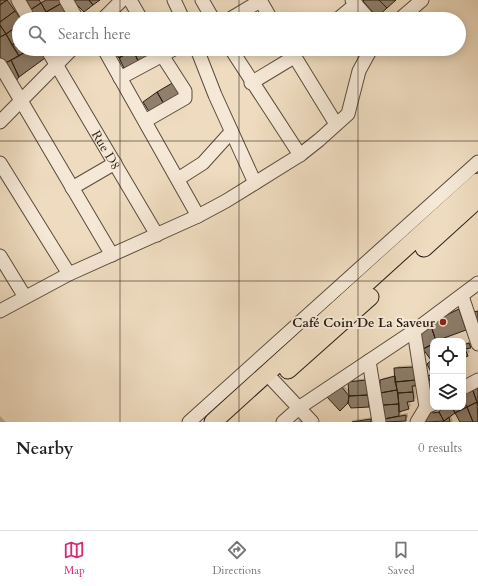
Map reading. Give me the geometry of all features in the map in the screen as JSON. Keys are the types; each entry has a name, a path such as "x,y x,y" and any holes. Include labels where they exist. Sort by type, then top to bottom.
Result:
{"main road":[{"path":"230,422 270,378 478,182"},
{"path":"213,422 270,378 478,199"}],"street":[{"path":"18,0 25,12"},
{"path":"66,0 73,12"},
{"path":"110,12 122,0"},
{"path":"130,0 137,12"},
{"path":"174,0 180,12"},
{"path":"202,0 209,12"},
{"path":"241,12 260,0 267,12"},
{"path":"408,12 422,0"},
{"path":"345,12 354,2 363,12"},
{"name":"Rue D8","path":"51,56 157,235"},
{"path":"0,122 65,56"},
{"path":"108,56 198,216"},
{"path":"120,78 154,56"},
{"path":"145,121 185,98 185,92 162,56"},
{"path":"200,56 255,183"},
{"path":"235,56 300,155"},
{"path":"252,82 288,56"},
{"path":"294,56 336,124"},
{"path":"0,311 70,274 198,216 300,155 336,124 349,110 359,71 367,56"},
{"path":"0,66 112,255"},
{"path":"178,179 203,163 232,132"},
{"path":"189,422 478,162"},
{"path":"0,163 70,274"},
{"path":"72,188 115,163"},
{"path":"0,256 25,297"},
{"path":"283,422 300,408 414,331 478,283"},
{"path":"462,296 478,344"},
{"path":"414,331 429,405 417,422"},
{"path":"369,361 378,422"},
{"path":"270,378 312,422"},
{"path":"466,386 478,380"}],"building":[{"path":"0,0 7,0 0,5"},
{"path":"7,0 15,11 0,22 0,5"},
{"path":"23,0 39,0 41,3 30,10"},
{"path":"46,0 60,0 62,3 46,12 41,3"},
{"path":"72,0 89,0 93,5 84,12"},
{"path":"89,0 100,0 93,5"},
{"path":"379,0 387,8 383,12 373,12 363,1"},
{"path":"379,0 396,0 387,8"},
{"path":"41,3 46,12 31,12 30,10"},
{"path":"62,3 66,12 46,12"},
{"path":"12,13 12,30 6,34 0,25 0,22"},
{"path":"0,25 6,34 0,37"},
{"path":"12,30 12,45 6,34"},
{"path":"6,34 12,44 12,56 19,56 2,65 0,61 0,37"},
{"path":"18,56 44,56 45,58 19,77 11,60"},
{"path":"122,56 136,56 139,63 124,68 119,58"},
{"path":"136,56 149,56 139,63"},
{"path":"11,60 19,77 13,85 2,65"},
{"path":"174,82 182,94 164,104 157,92"},
{"path":"157,92 164,104 150,113 143,102"},
{"path":"459,309 466,330 444,338 435,338 430,323"},
{"path":"478,311 478,326 473,312"},
{"path":"430,323 435,338 430,338 430,346 423,349 415,335"},
{"path":"469,343 471,348 466,349 466,344"},
{"path":"430,346 430,359 423,349"},
{"path":"430,362 430,370 427,364"},
{"path":"415,367 416,380 395,382 394,368"},
{"path":"395,376 397,390 380,393 380,380"},
{"path":"366,380 368,395 349,396 348,382"},
{"path":"416,380 415,386 412,386 413,392 398,393 395,382"},
{"path":"430,380 430,387 426,382"},
{"path":"478,385 478,405 472,388"},
{"path":"341,386 349,396 348,403 340,411 327,397"},
{"path":"472,388 477,402 467,407 466,405 466,391"},
{"path":"397,390 399,404 383,405 380,393"},
{"path":"413,392 414,401 407,402 409,409 399,412 398,393"},
{"path":"368,395 369,407 351,408 348,403 349,396"},
{"path":"477,402 478,422 473,422 467,407"},
{"path":"399,404 399,416 384,419 383,405"},
{"path":"466,408 473,422 460,422 455,413 461,410 466,410"},
{"path":"430,410 433,413 439,412 444,421 427,422 422,418"},
{"path":"441,410 454,410 455,413 444,421 439,412"},
{"path":"454,410 461,410 455,413"},
{"path":"406,415 406,421 384,422 384,419"},
{"path":"449,417 450,422 442,422 444,421"},
{"path":"371,419 371,422 352,422"}],"place":[{"name":"Café Coin De La Saveur","path":"443,322"}]}
